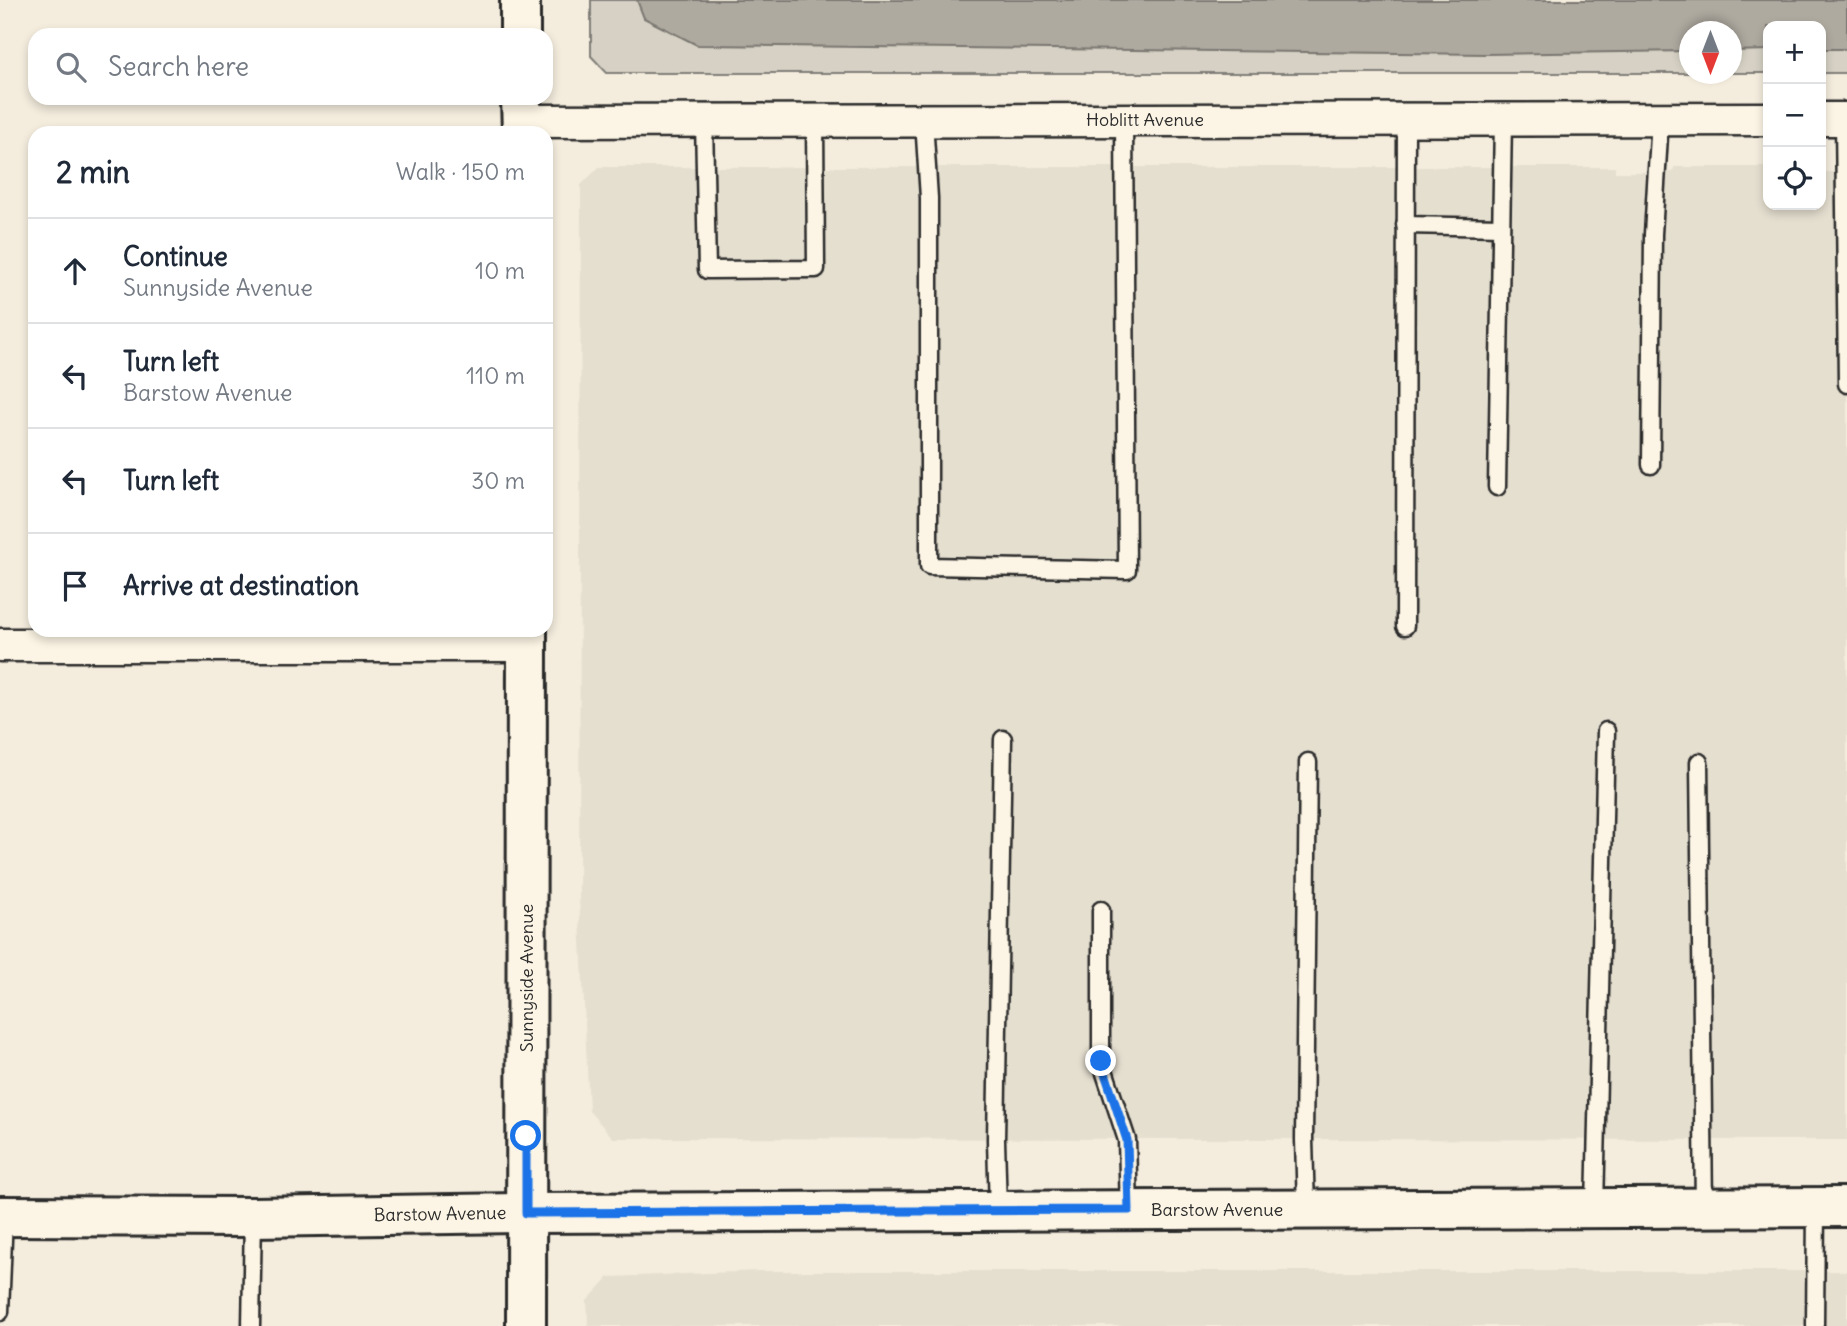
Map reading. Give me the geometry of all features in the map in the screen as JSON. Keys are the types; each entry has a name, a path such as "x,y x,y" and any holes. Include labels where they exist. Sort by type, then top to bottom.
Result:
{"main road":[{"path":"520,0 520,28"},
{"name":"Sunnyside Avenue","path":"526,1326 527,637"},
{"name":"Barstow Avenue","path":"2,1216 253,1217 526,1213 1831,1207"}],"street":[{"name":"Hoblitt Avenue","path":"521,117 705,121 1763,119"},
{"path":"0,645 527,637"}],"lane":[{"path":"1651,465 1653,234 1660,119"},
{"path":"1837,119 1847,384"},
{"path":"924,121 929,198 929,566 1127,570 1124,120"},
{"path":"1405,626 1406,120"},
{"path":"1497,487 1503,120"},
{"path":"705,121 707,270 816,269 815,121"},
{"path":"1405,225 1501,227"},
{"path":"1595,1208 1606,731"},
{"path":"998,1211 996,1140 1003,739"},
{"path":"1307,1209 1304,1140 1308,762"},
{"path":"1699,762 1704,1208"},
{"path":"1101,910 1101,1061 1127,1140 1129,1210"},
{"path":"1815,1326 1831,1207"},
{"path":"0,1312 2,1216"},
{"path":"251,1326 253,1217"}],"shaded area":[{"path":"591,0 1847,0 1847,73 1826,73 1826,21 1763,21 1763,73 1742,73 1742,21 1679,21 1679,73 607,73 591,56"},
{"path":"637,0 1847,0 1847,49 1826,49 1826,21 1763,21 1763,50 1742,51 1742,21 1679,21 1679,51 1487,54 697,45 644,18"},
{"path":"599,167 1615,167 1615,172 1673,172 1674,167 1763,167 1763,210 1826,210 1826,172 1847,172 1847,1140 613,1138 589,1111 579,898 581,185"},
{"path":"760,1271 1847,1271 1847,1326 588,1326 587,1301 609,1277"}],"route":[{"path":"526,1136 526,1213 1129,1210 1127,1140 1101,1061"}]}
